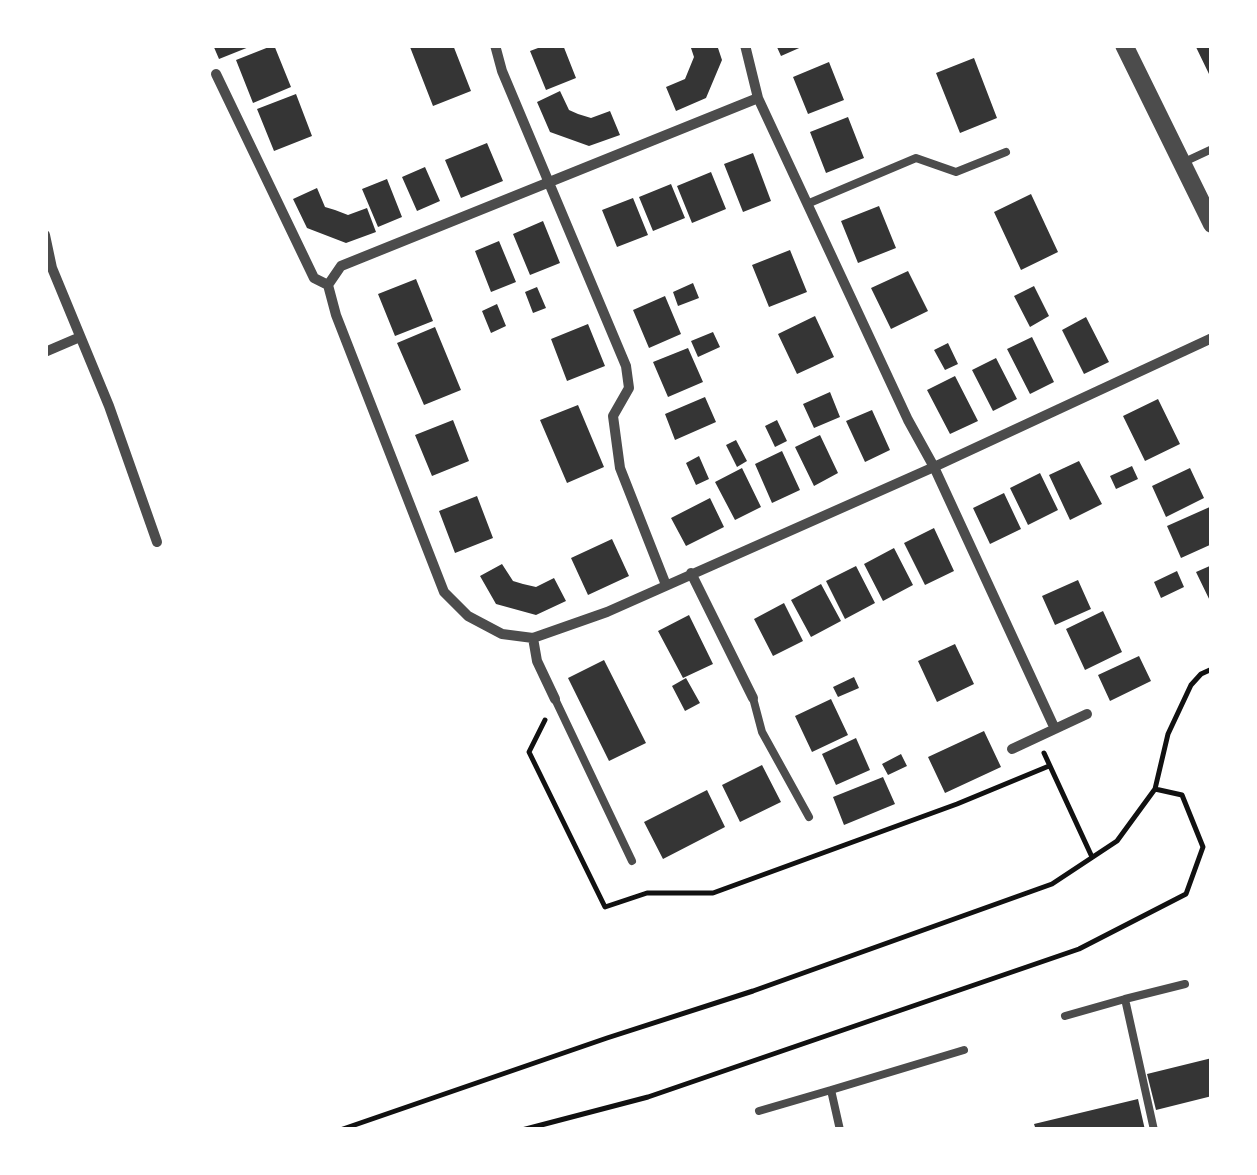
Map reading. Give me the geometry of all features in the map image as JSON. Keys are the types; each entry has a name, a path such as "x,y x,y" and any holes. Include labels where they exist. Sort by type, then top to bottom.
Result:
{"street":[{"path":"495,45 502,72 626,366 630,388 613,416 620,468 666,585"},
{"path":"745,45 758,98 1054,729"},
{"path":"1124,45 1212,224"},
{"path":"216,74 314,278 328,286 444,592 468,616 502,634 533,638 607,612 1212,338"},
{"path":"328,286 341,266 758,98"},
{"path":"45,235 52,268 109,406 157,542"},
{"path":"45,352 80,337"},
{"path":"692,573 753,698"},
{"path":"533,638 537,662 555,699"},
{"path":"1012,750 1087,714"}],"lane":[{"path":"1182,163 1212,149"},
{"path":"807,204 916,158 956,172 1006,152"},
{"path":"753,698 762,732 809,817"},
{"path":"555,699 632,861"},
{"path":"1066,1016 1185,984"},
{"path":"1126,999 1154,1130"},
{"path":"759,1110 964,1050"},
{"path":"831,1090 840,1130"}],"path":[{"path":"340,1130 754,991 1052,884 1117,841 1154,790 1168,734 1191,684 1212,669"},
{"path":"555,699 530,752 606,907 647,893 713,894 1050,766"},
{"path":"1036,737 1092,858"},
{"path":"522,1130 648,1097 1078,949 1186,894 1203,847 1182,796 1154,790"}],"building":[{"path":"213,45 254,45 219,59"},
{"path":"274,45 291,87 253,103 236,60"},
{"path":"453,45 471,91 433,106 410,47"},
{"path":"546,45 563,45 576,78 546,90 530,51"},
{"path":"690,45 717,45 722,60 706,98 676,111 666,87 685,79 694,57"},
{"path":"776,45 806,45 781,56"},
{"path":"1195,45 1212,45 1212,81 1209,74"},
{"path":"974,58 997,118 960,133 936,73"},
{"path":"829,62 844,100 808,114 793,77"},
{"path":"560,91 569,110 578,114 591,118 610,111 620,135 589,146 550,132 537,102"},
{"path":"296,94 312,136 274,151 257,109"},
{"path":"848,117 864,158 826,173 810,132"},
{"path":"487,143 503,181 461,198 445,160"},
{"path":"753,153 771,201 743,212 724,164"},
{"path":"425,167 440,201 417,211 402,177"},
{"path":"711,172 726,209 692,223 677,186"},
{"path":"387,179 402,217 378,227 362,189"},
{"path":"671,184 685,218 653,231 639,197"},
{"path":"317,188 325,207 348,215 367,208 376,232 346,243 307,228 293,199"},
{"path":"1031,194 1058,252 1021,270 994,212"},
{"path":"633,198 648,235 617,247 602,210"},
{"path":"879,206 896,248 858,263 841,221"},
{"path":"543,221 560,263 530,275 513,234"},
{"path":"499,241 516,282 491,292 475,251"},
{"path":"790,250 807,292 769,307 752,265"},
{"path":"908,271 928,311 891,329 871,288"},
{"path":"416,279 433,321 395,336 378,294"},
{"path":"693,283 699,298 678,306 673,292"},
{"path":"1034,286 1049,316 1030,327 1014,296"},
{"path":"537,287 546,308 533,313 525,292"},
{"path":"665,296 681,334 649,348 633,310"},
{"path":"497,304 506,326 491,333 482,311"},
{"path":"815,316 834,357 797,374 778,334"},
{"path":"1086,317 1109,362 1084,374 1062,330"},
{"path":"588,324 605,366 567,381 551,339"},
{"path":"435,327 461,390 424,405 397,343"},
{"path":"713,332 720,347 698,357 691,341"},
{"path":"1032,337 1054,382 1030,394 1007,349"},
{"path":"948,343 958,364 945,370 934,350"},
{"path":"688,348 703,382 668,397 653,362"},
{"path":"996,358 1017,399 993,411 972,370"},
{"path":"955,376 978,421 950,434 927,390"},
{"path":"830,392 840,417 814,428 803,404"},
{"path":"705,397 716,422 675,440 665,414"},
{"path":"1158,399 1180,444 1145,461 1123,416"},
{"path":"578,405 604,467 567,483 540,420"},
{"path":"872,410 890,450 865,462 846,421"},
{"path":"453,420 469,461 432,476 415,435"},
{"path":"777,420 787,441 775,447 765,426"},
{"path":"820,435 838,473 814,486 795,447"},
{"path":"736,440 747,461 737,467 726,445"},
{"path":"782,451 800,490 772,503 755,464"},
{"path":"699,456 709,479 696,485 686,463"},
{"path":"1079,461 1102,504 1070,520 1049,475"},
{"path":"1132,466 1138,479 1116,489 1110,476"},
{"path":"742,468 761,507 735,520 715,482"},
{"path":"1190,468 1204,498 1166,517 1152,486"},
{"path":"1040,473 1058,510 1028,525 1010,488"},
{"path":"1004,493 1021,529 990,544 973,508"},
{"path":"477,496 493,538 455,553 439,511"},
{"path":"710,498 724,527 686,546 671,518"},
{"path":"1212,506 1212,544 1181,558 1167,526"},
{"path":"934,528 954,571 925,585 904,543"},
{"path":"612,539 629,576 588,595 571,558"},
{"path":"894,548 913,585 883,601 864,564"},
{"path":"502,564 513,581 523,584 536,587 554,578 566,601 536,615 496,604 480,576"},
{"path":"1212,565 1212,605 1196,572"},
{"path":"856,566 875,603 845,619 826,581"},
{"path":"1177,571 1184,587 1161,598 1154,582"},
{"path":"1078,580 1091,609 1055,625 1042,596"},
{"path":"821,584 841,621 811,637 791,600"},
{"path":"784,603 803,641 773,656 754,619"},
{"path":"1103,611 1122,652 1085,670 1066,629"},
{"path":"689,615 713,664 683,678 658,631"},
{"path":"955,644 974,684 937,702 918,661"},
{"path":"1139,656 1151,681 1110,701 1098,675"},
{"path":"604,660 646,743 609,761 568,678"},
{"path":"854,677 859,688 838,697 833,687"},
{"path":"686,678 700,703 685,711 672,686"},
{"path":"831,699 848,735 812,752 795,716"},
{"path":"984,731 1001,767 945,793 928,757"},
{"path":"856,738 870,770 836,785 822,754"},
{"path":"901,754 907,766 888,775 882,764"},
{"path":"762,765 781,802 740,822 722,785"},
{"path":"883,777 895,804 844,825 833,797"},
{"path":"707,790 725,827 663,859 644,822"},
{"path":"1212,1058 1212,1096 1156,1110 1147,1074"},
{"path":"1138,1099 1145,1130 1036,1130 1034,1124"}]}
